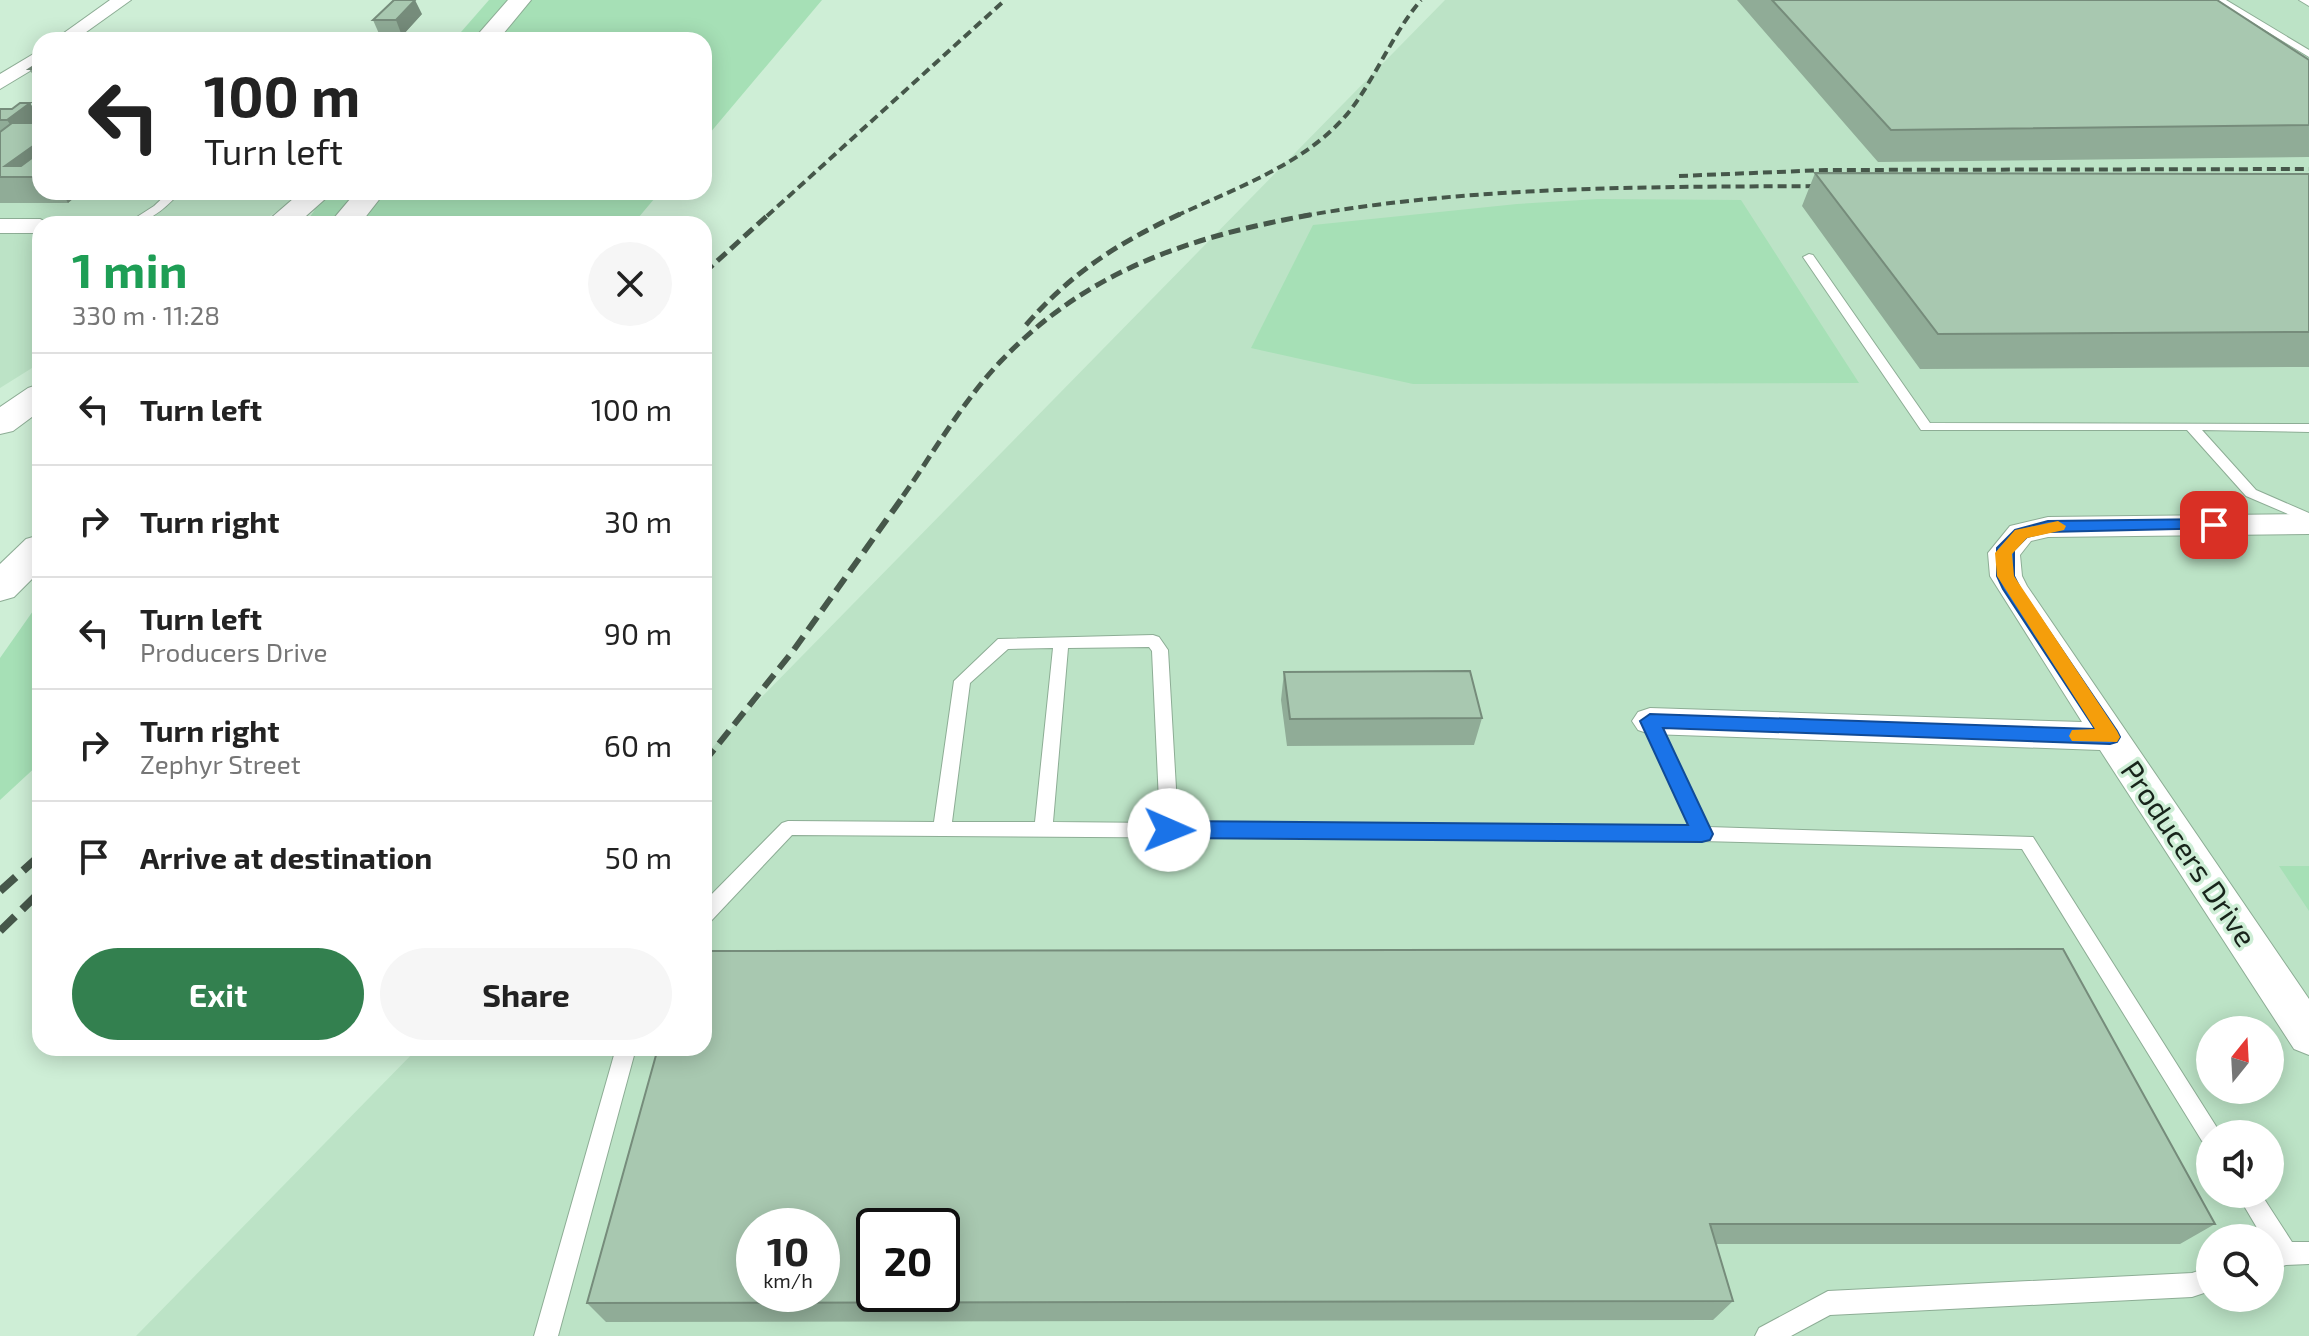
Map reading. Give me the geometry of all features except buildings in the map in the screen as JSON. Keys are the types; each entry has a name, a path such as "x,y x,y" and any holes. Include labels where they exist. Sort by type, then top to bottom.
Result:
{"main road":[{"path":"492,32 520,0"},
{"path":"289,216 309,200"},
{"path":"351,216 364,200"},
{"path":"0,423 32,401"},
{"path":"0,432 32,426"}],"street":[{"path":"75,32 122,0"},
{"path":"0,83 32,61"},
{"path":"0,226 32,226"},
{"name":"Producers Drive","path":"2309,524 2048,527 2021,533 2006,548 2006,576 2012,589 2309,1035"},
{"path":"1650,721 2110,737"}],"lane":[{"path":"2220,0 2309,54"},
{"path":"144,216 166,200"},
{"path":"1809,257 1926,427 2309,428"},
{"path":"2191,426 2251,493 2309,518"},
{"path":"942,829 957,700 962,681 1004,643 1153,641 1160,650 1169,830"},
{"path":"1043,829 1061,642"},
{"path":"1650,721 1702,834"},
{"path":"712,907 788,828 1702,834 2027,842 2201,1120"},
{"path":"546,1336 624,1056"},
{"path":"2257,1208 2288,1255"},
{"path":"1767,1336 1828,1303 2196,1284"}],"shaded area":[{"path":"489,0 822,0 712,131 712,32 461,32"},
{"path":"1445,0 2309,0 2309,1336 136,1336 410,1056 712,1056 712,748"},
{"path":"0,185 32,191 32,200 295,200 270,216 32,216 32,368 0,388"},
{"path":"1598,199 1741,200 1859,383 1413,384 1251,348 1313,225"},
{"path":"322,200 653,200 640,216 310,216"},
{"path":"32,612 32,770 0,800 0,658"},
{"path":"2279,866 2309,866 2309,911"}],"railway":[{"path":"767,216 1005,0"},
{"path":"1176,216 1271,172 1316,144 1352,108 1421,0"},
{"path":"1679,176 1826,170 2309,169"},
{"path":"1312,215 1434,198 1500,193 1831,186"},
{"path":"712,266 769,214"},
{"path":"1176,216 1180,214"},
{"path":"903,496 986,377 1034,330 1069,303 1144,261 1184,246 1226,233 1312,215"},
{"path":"1303,216 1312,215"},
{"path":"1026,325 1060,290 1097,261 1136,236 1176,216"},
{"path":"712,752 793,651 905,494"},
{"path":"0,891 32,863"},
{"path":"0,931 32,900"}],"slow traffic":[{"path":"2058,526 2021,533 2004,553 2006,576 2110,737 2079,736"}],"route":[{"path":"1169,830 1702,834 1650,721 2110,737 2012,589 2006,576 2006,548 2021,533 2048,527 2214,525"}]}
